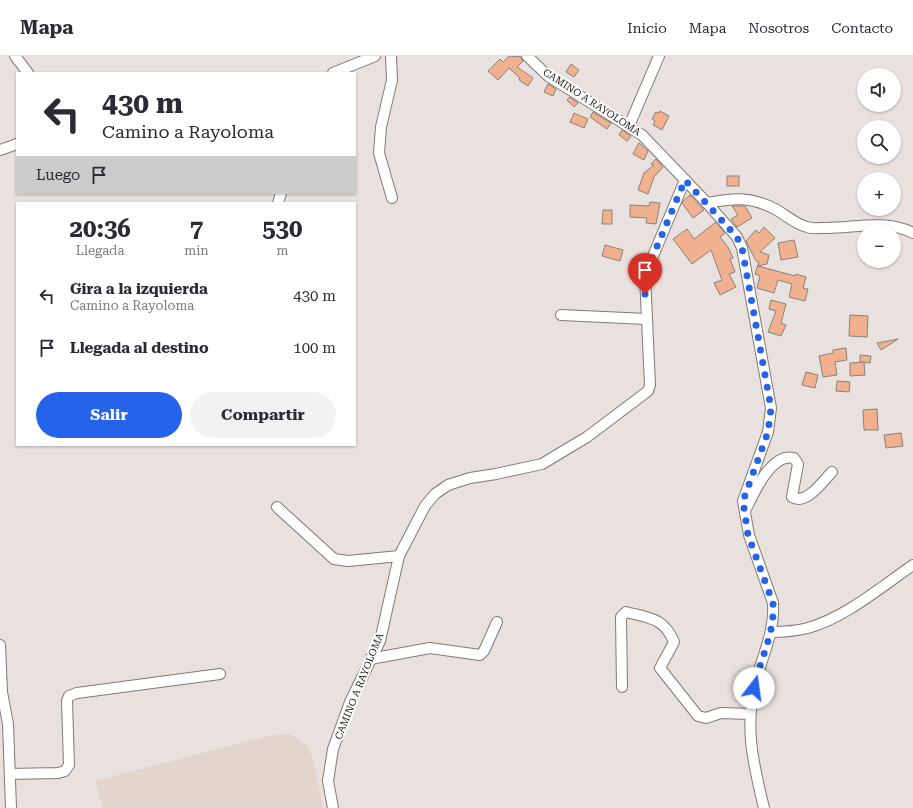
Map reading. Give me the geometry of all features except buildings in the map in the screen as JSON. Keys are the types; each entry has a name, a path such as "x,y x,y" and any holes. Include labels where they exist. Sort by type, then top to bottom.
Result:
{"street":[{"path":"15,56 27,72"},
{"path":"335,72 375,56"},
{"path":"391,56 392,80 381,127 379,152 392,198"},
{"name":"CAMINO A RAYOLOMA","path":"333,808 328,781 333,749 350,702 380,641 399,556 425,506 435,494 448,485 470,478 542,464 587,437 648,391 650,385 645,275 685,180 642,135 548,76 527,56"},
{"path":"629,126 659,56"},
{"path":"0,150 16,144"},
{"path":"685,180 737,237 742,248 771,408 768,432 743,501 748,535 773,603 774,614 771,632 756,680 750,714 751,749 764,808"},
{"path":"707,203 736,198 759,202 776,209 791,220 807,227 834,228 875,224 904,229 913,233"},
{"path":"561,315 646,319"},
{"path":"744,513 761,478 770,468 784,459 790,457 794,458 798,464 793,488 792,497 794,498 799,499 808,496 832,472"},
{"path":"278,507 334,558 348,561 399,556"},
{"path":"771,632 790,632 808,628 828,620 854,606 913,565"},
{"path":"622,687 620,616 626,612 659,620 670,632 674,642 660,668 698,716 706,718 721,713 750,714"},
{"path":"370,659 430,648 480,655 484,651 497,622"},
{"path":"0,645 2,692 8,724 11,808"},
{"path":"10,774 58,773 65,771 69,765 67,701 69,696 220,674"}],"shaded area":[{"path":"290,734 308,747 313,759 323,808 103,808 95,781 269,736"}],"route":[{"path":"645,294 645,275 685,180 737,237 742,248 771,408 768,432 758,461 746,488 743,501 748,535 765,578 773,603 774,614 773,627 754,688"}]}
